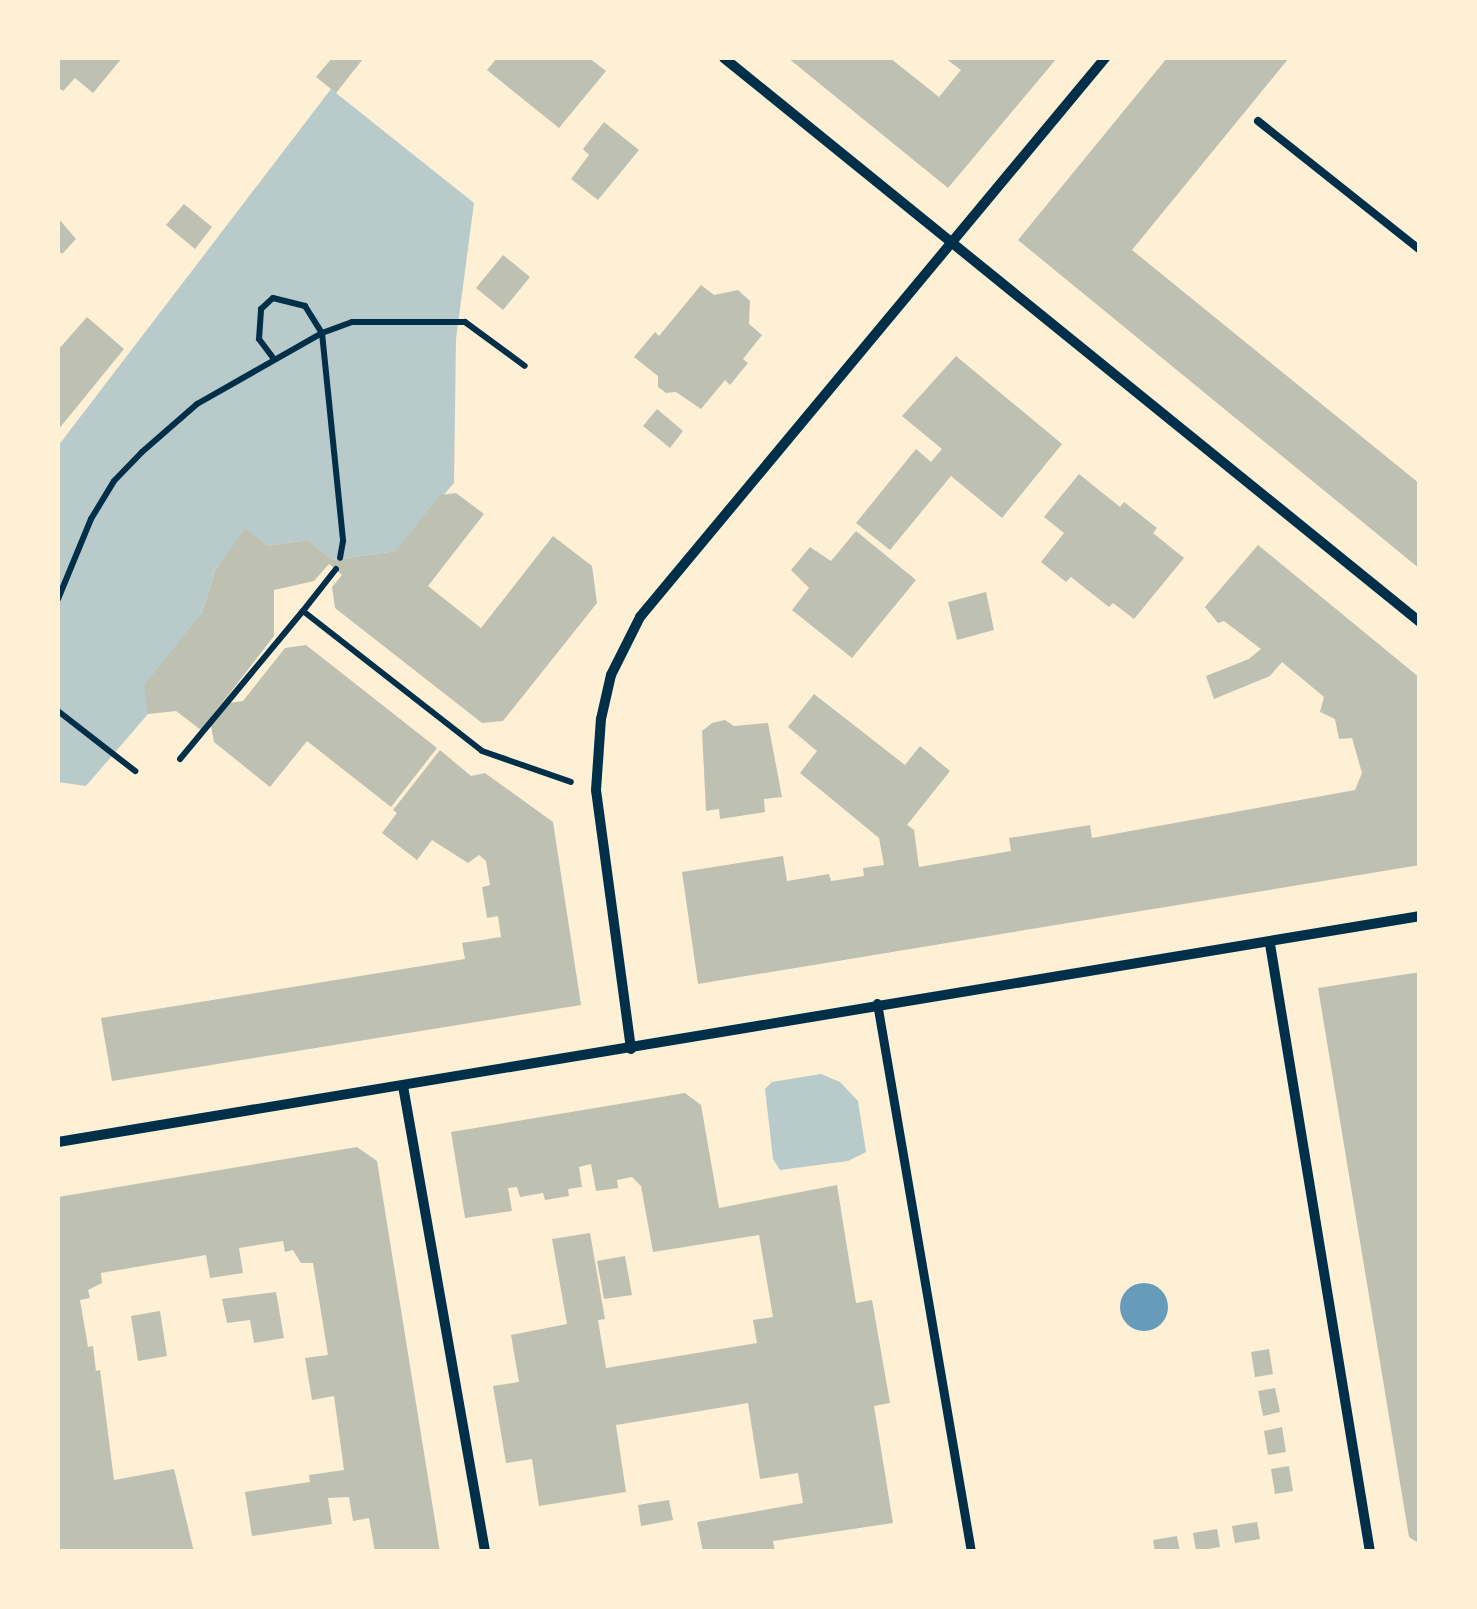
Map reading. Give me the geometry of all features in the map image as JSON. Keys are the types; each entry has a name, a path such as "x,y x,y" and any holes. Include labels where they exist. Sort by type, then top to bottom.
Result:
{"street":[{"path":"724,58 1420,622"},
{"path":"630,1048 596,790 601,719 611,675 640,616 1105,58"},
{"path":"58,1142 709,1035 878,1002 1270,944 1420,916"},
{"path":"1270,944 1370,1552"},
{"path":"878,1002 971,1552"},
{"path":"403,1086 485,1552"}],"lane":[{"path":"1258,121 1420,250"}],"path":[{"path":"274,359 259,339 261,309 273,298 306,306 322,332 343,540 340,558"},
{"path":"58,599 92,519 114,481 197,404 322,332 352,322 465,322 525,366"},
{"path":"180,758 336,570"},
{"path":"303,611 482,751 596,790"},
{"path":"58,711 136,772"}],"shaded area":[{"path":"331,89 474,203 456,339 454,483 396,551 333,560 308,540 267,546 245,529 215,571 202,613 148,714 86,786 58,782 58,446"},
{"path":"821,1074 840,1082 858,1101 866,1152 848,1161 780,1170 773,1159 765,1089 772,1082"}],"water":[{"path":"1144,1283 1161,1290 1168,1307 1161,1324 1144,1331 1127,1324 1120,1307 1127,1290"}],"building":[{"path":"58,58 122,58 93,93 75,78 63,91 58,87"},
{"path":"332,58 363,59 336,93 316,77"},
{"path":"497,58 589,58 606,71 559,128 487,70"},
{"path":"788,58 890,58 939,97 961,70 945,58 1057,58 948,188"},
{"path":"1167,58 1289,58 1132,250 1420,484 1420,569 1018,240"},
{"path":"604,122 639,150 598,200 571,179 589,155 583,149"},
{"path":"184,204 212,227 195,249 166,225"},
{"path":"58,218 76,239 62,254 58,250"},
{"path":"503,255 530,277 503,310 476,288"},
{"path":"701,285 714,295 738,290 750,301 749,324 762,335 743,359 748,363 730,385 725,380 701,409 676,392 666,393 658,387 658,376 634,357 655,332 659,336"},
{"path":"87,317 124,349 58,430 58,350"},
{"path":"956,356 1062,444 1002,518 951,476 890,550 856,523 916,449 931,462 942,449 902,416"},
{"path":"657,409 683,431 670,448 643,426"},
{"path":"1079,474 1120,507 1124,502 1157,528 1153,533 1184,558 1134,619 1113,603 1109,607 1071,577 1066,582 1041,562 1064,533 1044,517"},
{"path":"456,493 484,514 428,586 481,628 553,536 592,566 597,603 503,721 482,723 335,608 332,587 342,575 329,564 314,581 274,590 274,636 201,730 176,711 148,714 144,685 202,613 215,571 245,528 267,546 308,540 333,560 396,551 440,495"},
{"path":"856,531 916,580 852,658 792,610 809,588 791,570 810,547 831,561"},
{"path":"1258,545 1420,678 1420,865 698,984 682,872 783,856 787,881 829,874 831,881 864,876 863,868 884,865 879,838 800,773 817,751 788,727 814,694 905,765 920,746 950,771 907,825 914,830 919,867 1011,851 1009,838 1090,825 1092,838 1355,790 1362,773 1352,738 1339,739 1335,719 1320,712 1324,697 1282,662 1270,676 1214,699 1206,676 1249,659 1261,649 1224,621 1218,623 1205,607"},
{"path":"986,592 994,630 957,640 948,602"},
{"path":"306,645 437,748 391,807 307,741 270,787 214,742 211,726 229,703 243,701 285,648"},
{"path":"725,720 734,726 768,723 782,797 764,799 765,812 720,819 719,809 706,811 702,731"},
{"path":"440,750 471,776 485,773 553,822 581,1005 112,1081 101,1018 465,959 462,943 501,937 498,916 487,918 482,887 490,885 486,861 479,855 468,863 432,840 417,860 382,833 397,813 393,810"},
{"path":"1420,972 1420,1544 1409,1537 1318,988"},
{"path":"685,1093 701,1105 719,1208 837,1185 856,1303 872,1300 890,1403 874,1406 893,1523 773,1541 775,1552 703,1552 697,1522 803,1503 798,1473 760,1479 748,1403 616,1425 626,1492 539,1506 532,1459 506,1463 493,1386 519,1382 511,1335 567,1324 552,1239 590,1233 605,1319 598,1320 606,1368 757,1343 753,1320 773,1317 759,1235 653,1252 641,1186 632,1177 617,1180 618,1188 596,1191 591,1164 579,1167 582,1187 568,1189 569,1196 545,1200 543,1193 520,1197 517,1187 508,1188 512,1211 465,1218 451,1132"},
{"path":"357,1147 377,1161 440,1552 375,1552 369,1518 353,1521 349,1497 328,1498 332,1524 252,1536 245,1492 310,1482 309,1475 344,1470 334,1396 312,1400 305,1358 328,1355 313,1263 301,1263 293,1250 285,1252 283,1241 239,1248 243,1273 210,1278 206,1255 101,1273 102,1283 88,1290 90,1298 80,1300 88,1347 93,1346 96,1371 100,1370 114,1480 174,1469 194,1552 58,1552 58,1197"},
{"path":"625,1256 632,1295 604,1299 597,1261"},
{"path":"276,1292 284,1338 254,1343 250,1320 227,1323 222,1299"},
{"path":"160,1311 167,1356 138,1361 131,1316"},
{"path":"1269,1349 1273,1374 1255,1377 1251,1352"},
{"path":"1275,1388 1280,1412 1263,1416 1258,1391"},
{"path":"1282,1427 1286,1452 1268,1455 1264,1431"},
{"path":"1289,1466 1293,1491 1275,1494 1271,1469"},
{"path":"669,1500 673,1520 641,1526 638,1505"},
{"path":"1257,1522 1260,1539 1235,1543 1232,1526"},
{"path":"1217,1529 1220,1547 1196,1551 1193,1533"},
{"path":"1177,1536 1180,1552 1155,1552 1153,1540"}]}
